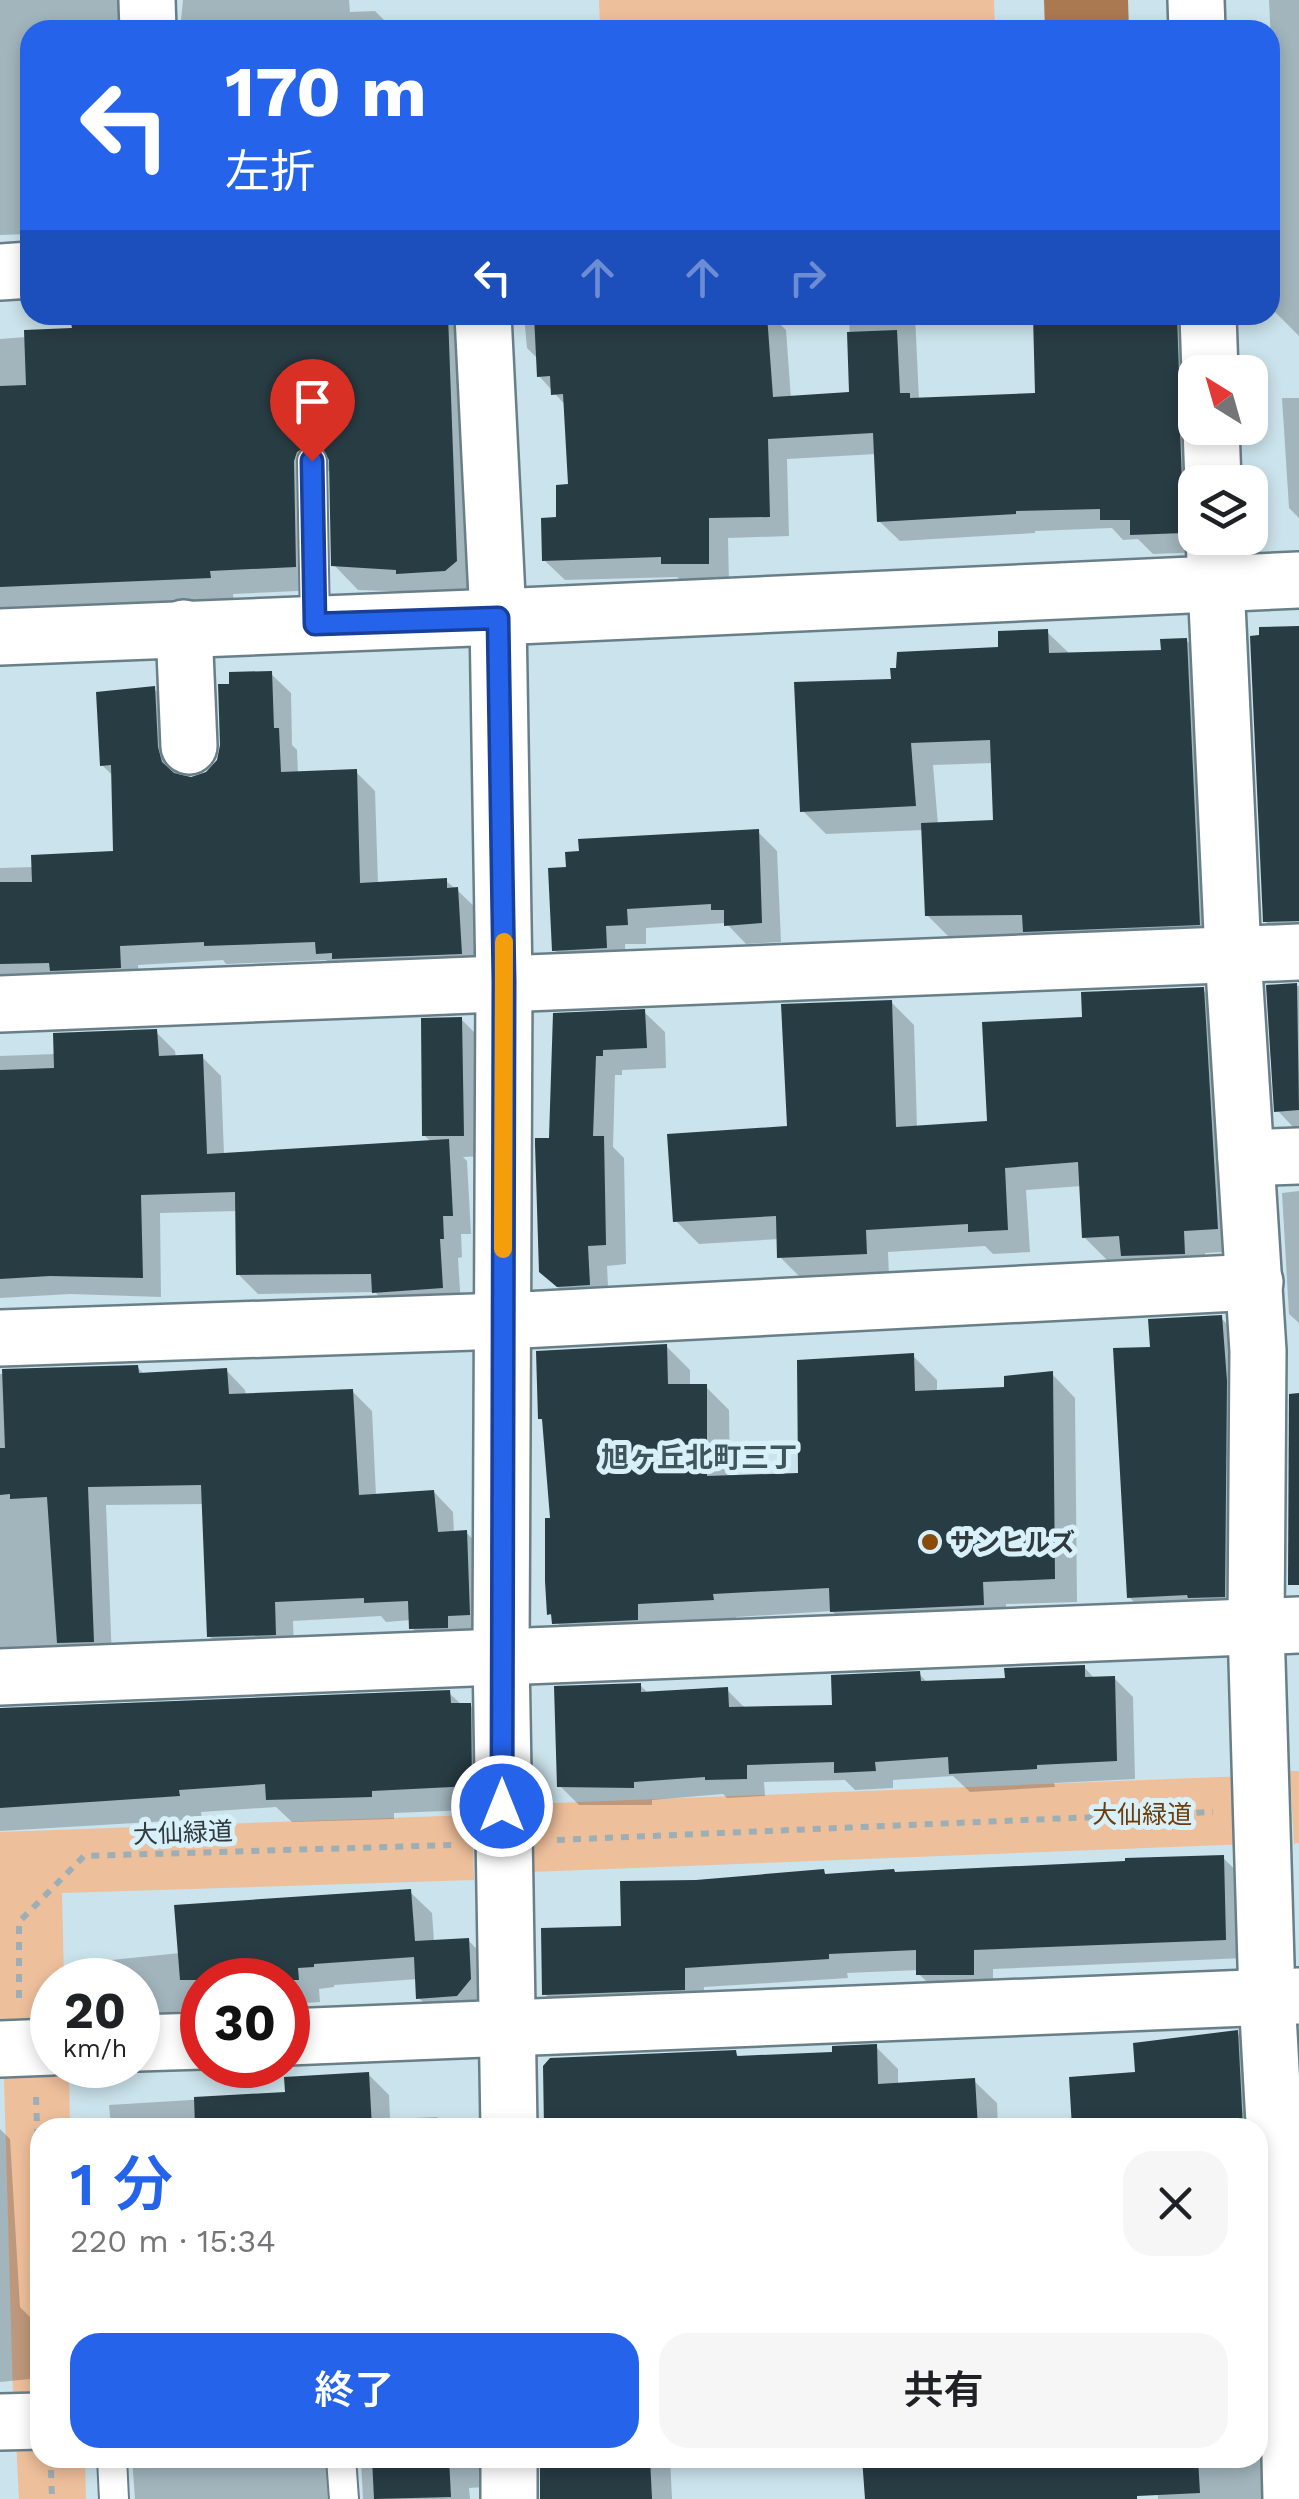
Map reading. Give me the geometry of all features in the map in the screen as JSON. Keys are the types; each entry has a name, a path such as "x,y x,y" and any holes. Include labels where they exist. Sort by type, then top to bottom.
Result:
{"street":[{"path":"483,325 498,618 504,982 501,1655 510,2118"},
{"path":"1208,325 1209,355"},
{"path":"1215,560 1233,954 1273,1157 1255,1282 1279,1350 1282,2373 1291,2499"},
{"path":"0,637 498,618 1215,560 1299,580"},
{"path":"184,628 189,746"},
{"path":"0,1004 1299,952"},
{"path":"0,1338 503,1321 1255,1282"},
{"path":"0,1676 1277,1626"},
{"path":"310,2036 1283,1996"},
{"path":"10,2027 30,2053"},
{"path":"0,2422 30,2421"},
{"path":"509,2468 509,2499"}],"lane":[{"path":"312,461 315,624"},
{"path":"112,2468 114,2499"},
{"path":"342,2468 344,2499"}],"path":[{"path":"550,1840 1229,1811"},
{"name":"大仙緑道","path":"10,2027 19,1922 84,1856 473,1845"},
{"path":"43,2118 44,2088"},
{"path":"50,2468 52,2499"}],"green space":[{"path":"599,0 994,0 995,20 600,20"},
{"path":"1290,1771 1299,1771 1299,1843 1294,1844"},
{"name":"大仙緑道","path":"1247,1776 1250,1844 531,1872 529,1804"},
{"path":"472,1815 474,1880 62,1893 63,1958 30,1958 30,2018 0,2019 0,1832"},
{"path":"30,2077 30,2088 69,2088 70,2118 30,2118 30,2396 13,2397 4,2078"},
{"path":"30,2441 30,2468 85,2468 86,2499 19,2499 16,2442"}],"shaded area":[{"path":"1044,0 1128,0 1129,20 1045,20"}],"building":[{"path":"71,325 448,325 457,561 445,571 396,574 396,570 331,566 329,460 321,446 311,444 297,452 294,461 296,567 210,571 211,578 0,587 0,386 26,385 24,330 72,328"},
{"path":"534,325 768,325 773,397 849,392 847,332 897,330 900,393 910,393 910,398 1035,393 1033,325 1177,325 1181,465 1178,465 1178,533 1130,535 1130,520 1100,520 1100,509 877,522 873,433 768,439 770,517 709,518 709,564 661,564 661,557 542,561 541,518 556,517 556,485 568,484 563,394 551,395 550,376 537,377"},
{"path":"1299,626 1299,921 1263,922 1250,636 1259,635 1259,627"},
{"path":"1048,629 1049,653 1161,650 1160,639 1187,638 1200,925 1023,932 1022,915 925,916 921,823 993,820 990,740 911,743 916,806 800,812 794,682 891,679 890,668 896,668 897,652 998,647 998,631"},
{"path":"272,671 274,728 279,728 281,772 357,769 360,883 447,878 447,888 458,887 462,954 332,959 332,953 316,954 315,942 204,946 204,942 120,946 121,968 50,971 49,963 0,964 0,882 32,882 31,855 113,851 111,765 100,766 96,692 155,686 162,762 174,773 191,777 206,772 217,760 218,684 229,684 229,672"},
{"path":"759,829 762,923 724,926 724,910 711,910 711,904 627,909 628,925 606,926 607,948 552,951 548,868 566,867 565,852 579,851 578,839"},
{"path":"1297,983 1299,1110 1274,1112 1266,985"},
{"path":"1204,987 1218,1229 1184,1231 1185,1254 1121,1256 1119,1236 1082,1238 1078,1162 1005,1168 1008,1230 968,1232 968,1224 866,1230 867,1254 777,1258 776,1216 673,1222 667,1134 787,1126 781,1004 892,1000 896,1127 987,1121 982,1022 1082,1017 1081,992"},
{"path":"645,1009 647,1048 603,1050 603,1056 596,1056 593,1136 604,1136 606,1245 588,1246 590,1285 557,1287 539,1272 535,1144 535,1138 549,1138 553,1013"},
{"path":"462,1017 464,1136 422,1136 421,1018"},
{"path":"157,1029 159,1056 203,1054 207,1154 449,1139 453,1216 443,1216 443,1288 372,1293 371,1274 236,1275 235,1192 141,1195 143,1278 0,1279 0,1070 54,1068 53,1033"},
{"path":"1222,1315 1227,1381 1225,1597 1127,1598 1113,1348 1150,1347 1148,1319"},
{"path":"667,1344 668,1384 707,1384 707,1476 798,1473 797,1360 914,1353 915,1391 1004,1387 1004,1376 1053,1371 1055,1579 983,1582 984,1605 830,1612 829,1588 713,1594 714,1600 638,1604 638,1620 552,1624 551,1614 547,1615 545,1581 545,1518 550,1518 542,1419 538,1419 536,1351"},
{"path":"138,1365 139,1373 227,1368 229,1394 353,1389 359,1495 434,1490 438,1532 467,1530 470,1615 448,1616 448,1628 409,1629 408,1601 364,1603 364,1598 275,1602 276,1635 207,1637 201,1485 88,1487 94,1642 57,1643 47,1497 10,1499 10,1494 0,1495 0,1448 5,1448 2,1369"},
{"path":"1299,1393 1299,1585 1288,1585 1289,1394"},
{"path":"1085,1665 1085,1677 1115,1676 1117,1761 949,1774 948,1757 875,1762 876,1771 834,1773 834,1762 747,1765 747,1779 705,1777 634,1782 634,1788 557,1787 554,1686 641,1683 641,1692 728,1687 729,1707 832,1705 831,1675 920,1671 921,1681 1005,1678 1004,1668"},
{"path":"450,1690 451,1703 471,1703 472,1786 372,1791 372,1797 266,1800 265,1784 179,1790 180,1796 0,1808 0,1708"},
{"path":"1224,1855 1226,1940 974,1950 974,1975 916,1975 916,1950 829,1954 829,1959 685,1968 685,1990 542,1995 541,1928 621,1926 620,1881 696,1880 824,1869 825,1874 894,1869 895,1872"},
{"path":"411,1889 415,1941 469,1938 471,1979 457,1996 416,1999 414,1957 310,1967 310,1958 180,1958 180,1980 174,1905"},
{"path":"1238,2030 1242,2118 1071,2118 1069,2077 1135,2072 1133,2043"},
{"path":"877,2044 878,2084 975,2078 977,2118 544,2118 543,2066 550,2058 736,2050 737,2056 832,2052 832,2046"},
{"path":"369,2072 371,2118 195,2118 194,2097 285,2092 285,2088 310,2088 310,2075"},
{"path":"372,2468 450,2468 451,2497 374,2499"},
{"path":"540,2468 650,2468 652,2499 540,2499"},
{"path":"863,2468 1199,2468 1200,2493 1137,2499 865,2499"}],"slow traffic":[{"path":"503,1249 504,942"}],"place":[{"name":"サンヒルズ","path":"930,1542"}],"district":[{"name":"旭ヶ丘北町三丁","path":"699,1457"}],"route":[{"path":"312,461 315,624 498,618 504,982 502,1806"}]}
